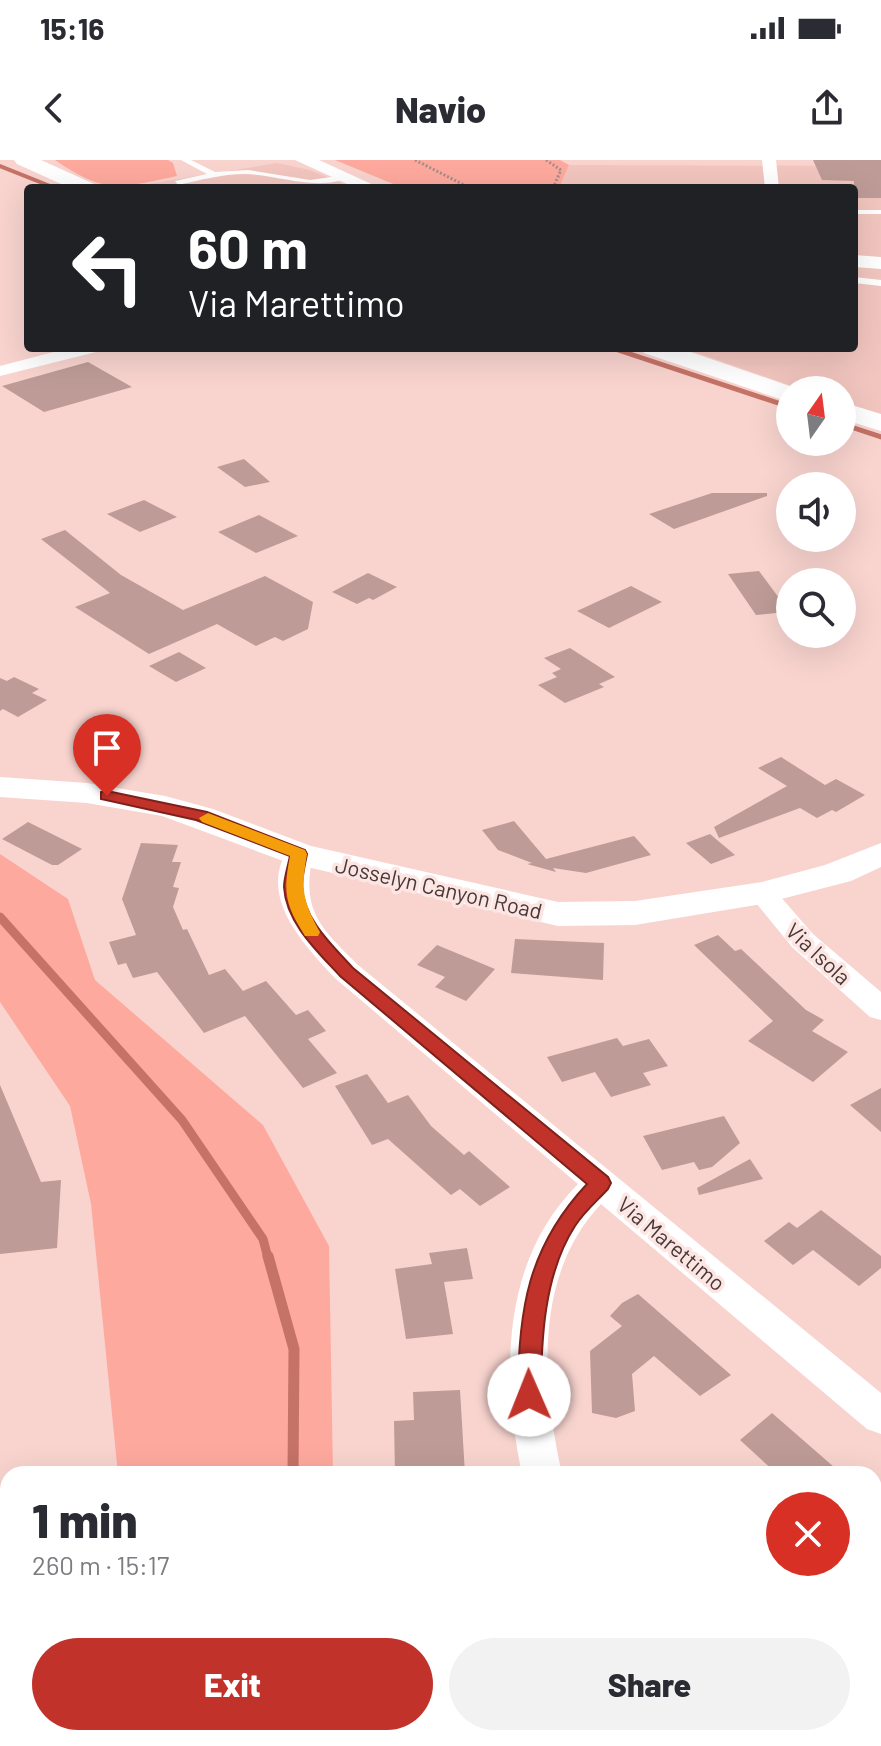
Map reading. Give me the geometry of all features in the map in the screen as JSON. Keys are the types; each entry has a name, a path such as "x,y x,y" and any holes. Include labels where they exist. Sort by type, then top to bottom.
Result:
{"highway":[{"path":"24,160 79,184"},
{"path":"36,160 81,184"},
{"path":"665,352 776,388"},
{"path":"856,415 881,423"}],"street":[{"path":"304,160 362,184"},
{"path":"769,160 772,184"},
{"path":"858,261 881,263"},
{"path":"0,371 74,352"},
{"name":"Josselyn Canyon Road","path":"0,787 87,793 165,806 201,816 299,854 558,914 605,916 635,913 762,893 826,877 881,854"},
{"name":"Via Marettimo","path":"299,854 293,888 301,913 315,938 347,972 881,1417"},
{"name":"Via Isola","path":"762,893 775,912 803,941 881,1009"},
{"path":"540,1466 528,1378 534,1311 548,1256 557,1236 568,1218 601,1183"}],"lane":[{"path":"185,160 215,175"},
{"path":"178,183 215,175 268,173 310,182 346,177"},
{"path":"858,212 881,212"},
{"path":"858,280 881,283"}],"path":[{"path":"415,160 462,184"},
{"path":"546,160 561,170 555,184"}],"shaded area":[{"path":"55,160 168,160 173,163 177,176 134,184 101,184"},
{"path":"335,160 560,160 569,165 561,184 393,184"},
{"path":"277,163 310,170 343,184 148,184"},
{"path":"569,165 881,166 881,418 856,409 856,376 776,376 776,380 695,352 858,352 858,184 561,184"},
{"path":"0,854 68,899 95,980 263,1125 329,1246 333,1466 117,1466 91,1204 70,1106 0,1002"}],"building":[{"path":"813,160 881,160 881,198 858,198 858,184 854,181 822,180"},
{"path":"88,362 132,387 44,412 2,386"},
{"path":"244,459 270,482 245,487 217,467"},
{"path":"712,493 767,493 767,496 674,529 649,514"},
{"path":"144,500 177,517 140,532 107,514"},
{"path":"259,515 298,536 256,553 218,532"},
{"path":"65,530 121,575 183,610 265,576 313,602 308,629 283,641 275,637 256,646 217,624 149,654 75,607 110,593 41,539"},
{"path":"759,571 776,594 776,613 756,615 728,574"},
{"path":"368,573 397,587 373,600 369,598 357,604 332,592"},
{"path":"631,586 662,602 609,628 577,611"},
{"path":"570,648 615,677 599,684 604,687 565,703 538,685 557,677 552,673 561,669 544,658"},
{"path":"179,652 206,668 176,682 149,666"},
{"path":"14,677 39,689 32,693 47,700 18,717 3,709 0,711 0,678 7,681"},
{"path":"781,757 825,785 836,779 865,795 836,812 832,810 817,818 800,808 719,838 714,827 787,786 758,768"},
{"path":"514,821 546,859 634,836 651,855 586,873 553,868 556,872 527,864 532,863 498,850 482,830"},
{"path":"28,822 82,849 58,865 52,865 2,839"},
{"path":"710,834 735,855 711,864 686,843"},
{"path":"141,843 178,845 172,862 181,862 173,887 179,888 173,907 209,975 225,969 243,991 266,981 296,1015 308,1010 326,1031 308,1039 337,1073 303,1088 245,1016 204,1033 157,972 133,978 126,963 118,965 109,942 136,935 122,899"},
{"path":"718,935 735,951 741,949 806,1010 824,1020 812,1031 848,1052 813,1082 748,1041 773,1021 694,945"},
{"path":"515,939 604,943 603,980 511,973"},
{"path":"437,945 495,969 466,1001 435,987 445,977 417,965"},
{"path":"617,1038 623,1046 649,1039 668,1066 643,1073 651,1085 611,1097 595,1072 562,1082 547,1057"},
{"path":"367,1074 388,1103 408,1095 431,1126 464,1155 469,1151 510,1187 480,1206 460,1189 451,1195 388,1139 372,1145 335,1086"},
{"path":"0,1085 41,1182 61,1180 57,1248 0,1254"},
{"path":"881,1088 881,1132 850,1105"},
{"path":"724,1116 740,1143 712,1167 699,1170 694,1162 662,1170 643,1136"},
{"path":"750,1159 763,1179 699,1195 697,1188"},
{"path":"821,1210 881,1256 881,1268 859,1286 813,1250 793,1265 764,1241 789,1222 797,1228"},
{"path":"467,1248 473,1279 444,1282 453,1334 406,1339 395,1269 432,1264 429,1253"},
{"path":"638,1294 731,1375 700,1396 654,1356 632,1374 635,1411 616,1418 592,1413 590,1351 622,1326 610,1316 622,1303"},
{"path":"460,1390 465,1466 395,1466 394,1421 414,1420 413,1392"},
{"path":"772,1413 833,1466 768,1466 740,1440"}],"waterway":[{"path":"0,166 45,184"},
{"path":"624,352 776,402"},
{"path":"856,429 881,437"},
{"path":"0,917 182,1120 263,1239 268,1258"},
{"path":"268,1256 294,1349 293,1466"}],"slow traffic":[{"path":"208,818 299,854 293,888 311,932"}],"route":[{"path":"107,796 201,816 299,854 293,888 301,913 315,938 347,972 601,1183 568,1218 548,1256 540,1280 529,1342 529,1395"}]}
